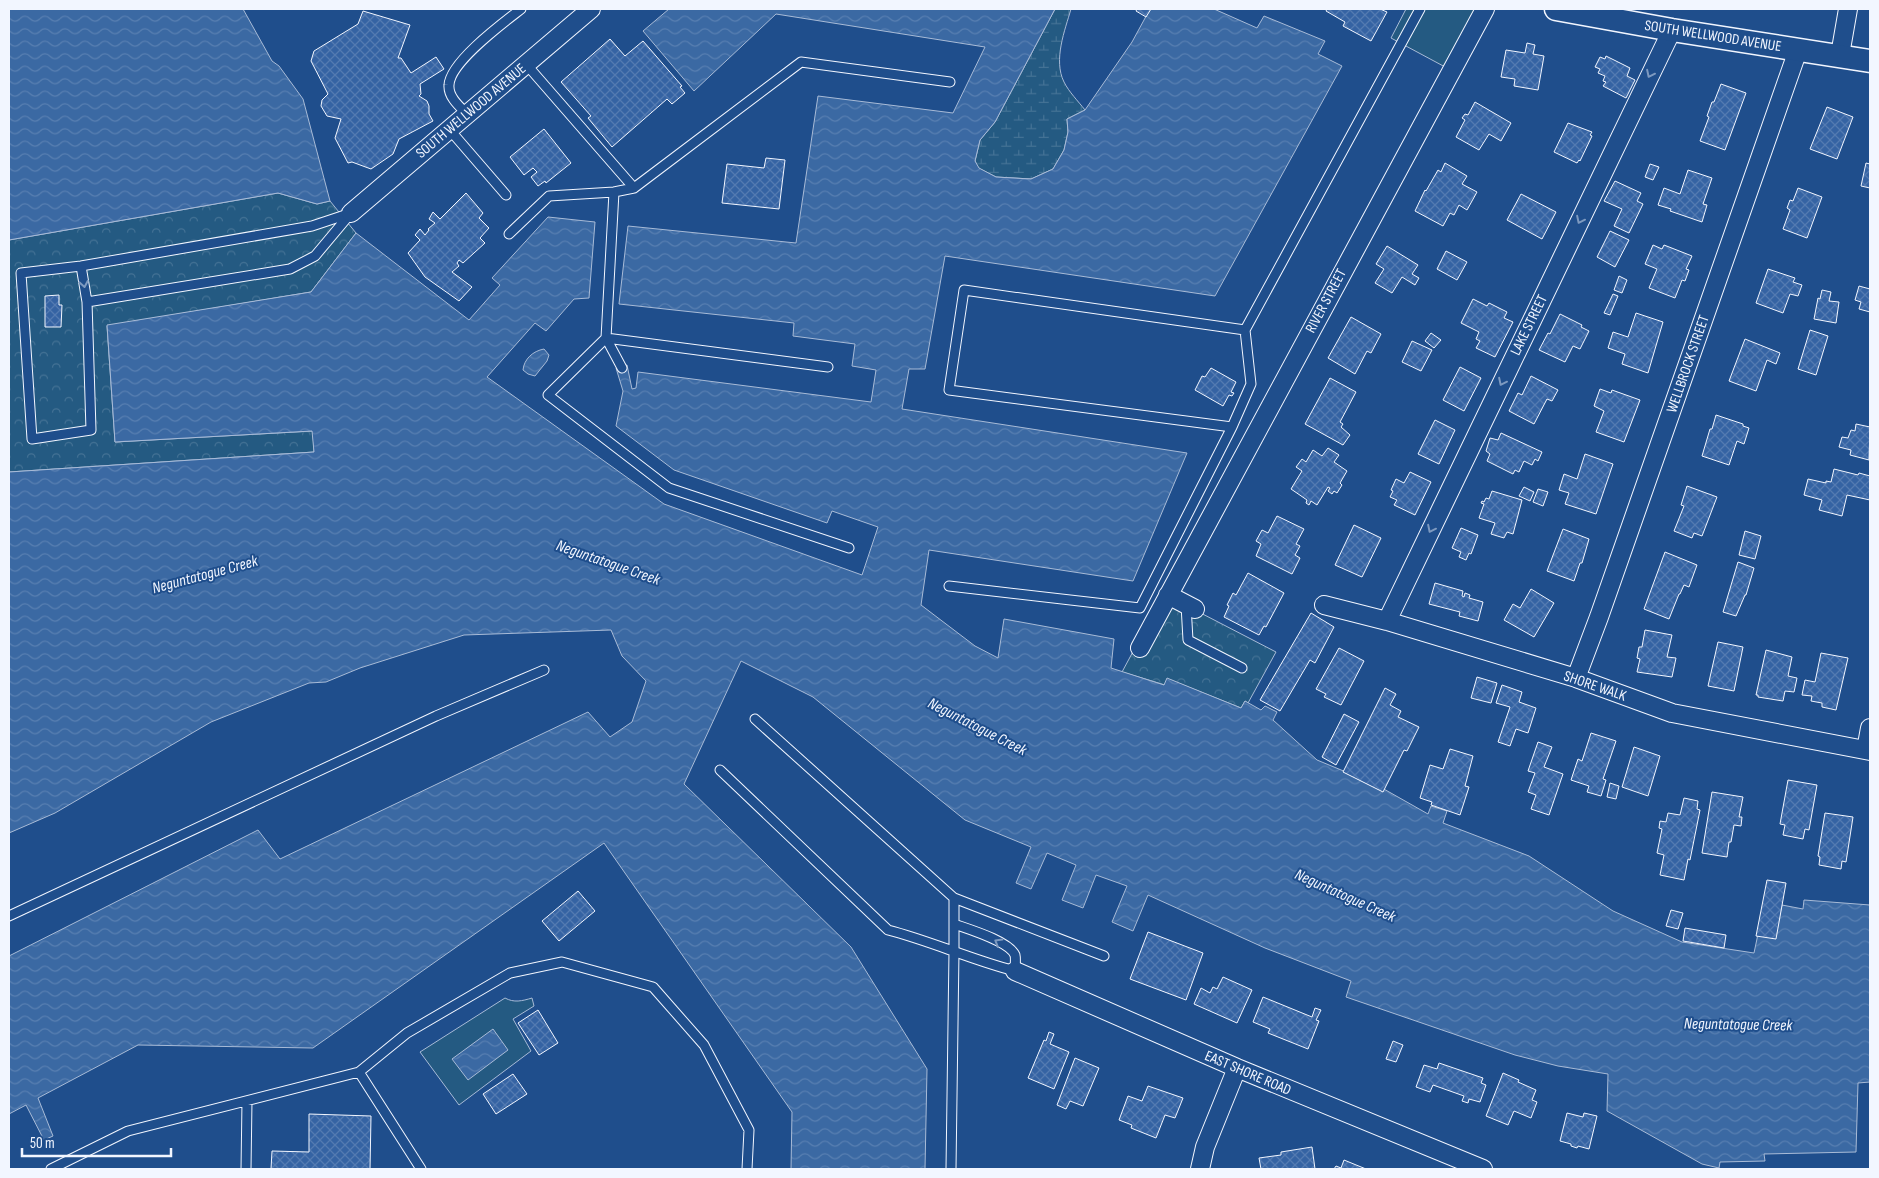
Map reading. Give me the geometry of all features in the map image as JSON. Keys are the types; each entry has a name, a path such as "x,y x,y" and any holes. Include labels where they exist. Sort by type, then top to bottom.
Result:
{"street":[{"name":"SOUTH WELLWOOD AVENUE","path":"351,213 591,9"},
{"name":"RIVER STREET","path":"1140,648 1485,9"},
{"name":"SOUTH WELLWOOD AVENUE","path":"1556,9 1614,14 1672,30 1870,61"},
{"path":"1840,56 1848,9"},
{"name":"LAKE STREET","path":"1387,621 1672,30"},
{"name":"WELLBROCK STREET","path":"1576,678 1798,50"},
{"path":"1168,595 1191,606"},
{"name":"SHORE WALK","path":"1324,605 1387,621 1576,678 1672,712 1868,750"},
{"path":"1868,750 1870,728"},
{"name":"EAST SHORE ROAD","path":"1015,971 1236,1068 1475,1168"},
{"path":"1200,1169 1206,1147 1236,1068"}],"lane":[{"path":"467,114 452,98 448,86 452,76 461,62 479,43 521,9"},
{"path":"949,586 1140,608 1232,427 1251,384 1245,330 1420,9"},
{"path":"509,234 549,196 614,192 634,188 801,62 950,82"},
{"path":"526,64 634,188"},
{"path":"449,129 506,195"},
{"path":"614,192 606,338 622,368"},
{"path":"81,266 87,302 91,430 32,439 21,273 81,266 312,226 351,213"},
{"path":"87,302 290,269 315,256 351,213"},
{"path":"1232,427 949,390 964,290 1245,330"},
{"path":"606,338 828,367"},
{"path":"606,338 548,395 669,488 849,548"},
{"path":"1191,606 1188,640 1242,668"},
{"path":"9,916 427,720 544,670"},
{"path":"755,719 954,898 1104,956"},
{"path":"720,770 888,930 917,937 992,965 1015,971 1015,955 1009,949 986,936 954,924"},
{"path":"951,1169 954,898"},
{"path":"51,1169 128,1131 359,1072 407,1033 510,972 562,962 653,987 704,1045 749,1130 747,1169"},
{"path":"359,1072 421,1169"},
{"path":"246,1102 246,1169"}],"green space":[{"path":"1055,9 1071,9 1061,45 1061,73 1066,86 1085,110 1067,119 1068,132 1064,150 1053,169 1031,179 996,177 978,168 975,161 980,140 995,122"},
{"path":"1406,9 1481,9 1447,68 1391,38"},
{"path":"278,193 317,204 330,201 356,233 311,292 107,326 115,442 313,431 314,452 9,472 9,240"},
{"path":"1164,594 1276,652 1248,703 1245,701 1241,708 1168,679 1165,685 1122,672"},
{"path":"505,998 518,1001 532,998 534,1006 513,1019 531,1051 459,1105 420,1052"}],"water":[{"path":"9,9 243,9 272,61 279,66 303,99 330,201 317,204 278,193 9,240"},
{"name":"Neguntatogue Creek","path":"669,9 1055,9 995,122 980,140 975,161 979,168 996,177 1031,179 1053,169 1064,150 1068,132 1067,119 1085,110 1132,42 1150,9 1214,9 1257,28 1264,16 1325,41 1318,54 1342,66 1215,296 945,256 925,369 909,369 902,409 1187,453 1133,581 929,550 921,605 975,646 998,658 1004,619 1114,639 1111,668 1164,685 1167,678 1241,708 1245,701 1261,710 1265,706 1277,712 1273,720 1317,760 1375,784 1428,814 1431,806 1447,811 1443,823 1529,856 1613,911 1682,942 1754,953 1758,934 1775,937 1782,905 1803,909 1804,900 1870,905 1870,1082 1858,1083 1856,1152 1764,1154 1765,1161 1720,1162 1719,1168 1702,1164 1607,1111 1608,1074 1558,1066 1515,1055 1346,997 1351,981 1265,948 1148,895 1133,931 1112,922 1127,886 1096,875 1083,908 1062,900 1076,865 1047,853 1031,889 1016,883 1031,847 965,820 813,697 741,661 684,784 851,947 927,1069 925,1169 791,1169 792,1112 604,843 313,1048 138,1045 38,1098 53,1136 44,1140 26,1105 9,1114 9,956 258,830 280,859 588,712 610,737 632,722 646,681 622,656 611,630 464,635 360,668 326,682 309,683 211,722 55,813 9,833 9,472 314,452 312,431 115,442 107,325 311,292 356,233 469,320 500,285 492,278 548,217 595,222 589,298 574,299 546,331 535,323 487,377 664,504 862,575 878,527 832,511 827,523 674,470 616,426 623,391 616,368 627,365 632,389 636,388 638,372 871,402 876,370 852,366 855,344 793,336 794,323 619,304 628,226 796,243 818,96 953,113 985,47 776,14 694,91 643,31"},
{"path":"544,349 549,355 547,361 535,376 523,370 525,362 530,356"},
{"path":"493,1029 508,1050 468,1080 452,1059"}],"building":[{"path":"1137,9 1151,9 1146,17 1136,11"},
{"path":"1327,9 1380,9 1387,12 1371,41 1343,26 1345,22 1326,11"},
{"path":"363,11 410,25 398,58 401,58 411,73 436,57 444,69 420,84 421,94 419,96 427,101 429,114 433,121 399,139 393,154 371,169 352,162 348,163 335,138 341,119 327,116 321,106 322,100 328,94 311,61 314,51 358,24"},
{"path":"610,39 625,56 643,41 682,86 680,87 685,93 672,104 667,99 612,147 588,118 591,116 561,82"},
{"path":"1527,43 1535,45 1533,54 1544,56 1538,90 1514,86 1515,79 1501,77 1506,50 1525,53"},
{"path":"1606,56 1630,68 1627,76 1635,80 1626,98 1603,86 1606,82 1603,81 1605,76 1598,73 1600,69 1595,67 1600,57 1605,59"},
{"path":"1721,84 1746,93 1725,150 1700,141 1709,117 1707,116 1712,102 1714,102"},
{"path":"1475,102 1511,123 1501,141 1489,134 1479,150 1456,137 1465,120 1462,118 1465,114 1468,115"},
{"path":"1827,107 1853,117 1837,159 1810,149"},
{"path":"1568,123 1592,132 1590,135 1592,136 1580,161 1577,163 1554,152"},
{"path":"544,129 571,163 546,183 545,181 538,186 531,177 537,172 533,168 524,175 510,157"},
{"path":"766,158 785,160 779,209 722,203 727,164 764,168"},
{"path":"1445,163 1467,176 1462,184 1477,192 1467,210 1459,205 1454,215 1450,213 1443,226 1415,211 1425,190 1438,170 1441,172"},
{"path":"1866,163 1870,164 1870,188 1861,186"},
{"path":"1650,164 1659,167 1653,180 1645,177"},
{"path":"1688,170 1712,178 1703,204 1707,205 1702,222 1658,205 1664,188 1680,194"},
{"path":"1615,181 1641,193 1637,201 1643,204 1629,233 1614,226 1622,209 1604,201"},
{"path":"1798,188 1822,197 1807,238 1783,229 1790,210 1787,208 1790,200 1793,201"},
{"path":"466,193 483,213 479,218 489,228 480,238 485,243 463,263 459,260 457,263 459,266 452,272 472,287 459,301 425,277 408,253 420,240 415,235 420,229 425,235 428,229 435,223 429,219 433,212 440,219"},
{"path":"1521,194 1556,212 1542,239 1507,220"},
{"path":"1610,231 1629,240 1615,267 1597,257"},
{"path":"1653,245 1662,249 1664,245 1692,256 1686,269 1689,270 1685,281 1682,280 1675,298 1649,288 1657,269 1645,264"},
{"path":"1387,246 1418,265 1412,274 1419,278 1415,285 1402,277 1392,293 1375,283 1384,269 1376,264"},
{"path":"1446,251 1467,262 1457,280 1437,269"},
{"path":"1768,269 1795,278 1793,282 1802,285 1798,296 1790,294 1783,313 1756,303"},
{"path":"1619,276 1627,280 1622,293 1614,290"},
{"path":"1859,286 1870,289 1870,312 1859,309 1861,302 1855,300"},
{"path":"1822,290 1831,292 1829,301 1839,302 1836,323 1814,319 1818,298 1820,299"},
{"path":"1613,294 1618,296 1610,315 1604,313"},
{"path":"59,295 59,305 62,305 61,327 45,327 45,296"},
{"path":"1473,299 1487,306 1489,303 1507,312 1504,318 1513,322 1495,357 1476,348 1480,341 1476,339 1479,332 1461,323"},
{"path":"1636,313 1663,322 1648,373 1622,364 1625,354 1608,348 1613,332 1628,337"},
{"path":"1560,314 1582,325 1581,327 1589,331 1580,349 1573,346 1565,362 1539,350"},
{"path":"1351,317 1381,334 1371,353 1367,351 1355,374 1328,358"},
{"path":"1810,330 1828,336 1816,375 1798,369"},
{"path":"1431,333 1441,340 1434,348 1425,341"},
{"path":"1745,339 1780,353 1776,364 1767,360 1756,391 1729,381"},
{"path":"1412,341 1432,350 1421,371 1402,362"},
{"path":"1460,367 1481,378 1464,411 1443,400"},
{"path":"1211,368 1236,382 1231,392 1234,393 1232,396 1229,395 1223,406 1195,390 1202,376 1205,377"},
{"path":"1531,376 1558,390 1552,401 1547,399 1534,424 1509,411 1518,393 1522,395"},
{"path":"1330,378 1356,392 1340,422 1343,424 1341,427 1350,435 1343,445 1305,424"},
{"path":"1600,389 1611,393 1612,390 1640,400 1624,442 1596,432 1604,411 1594,406"},
{"path":"1716,415 1743,424 1743,426 1749,428 1744,444 1737,441 1729,465 1702,456"},
{"path":"1435,420 1455,430 1439,464 1418,454"},
{"path":"1856,424 1870,427 1869,460 1850,455 1851,450 1839,447 1842,437 1848,438 1851,430 1855,431"},
{"path":"1501,433 1542,452 1538,461 1535,459 1532,465 1524,461 1519,472 1515,470 1513,474 1487,461 1490,454 1486,451 1490,438 1498,440"},
{"path":"1328,448 1339,455 1334,462 1347,471 1337,493 1334,491 1332,494 1328,491 1330,488 1328,487 1317,505 1311,501 1309,505 1306,503 1307,500 1291,489 1302,471 1296,467 1302,459 1306,462 1313,450 1322,456"},
{"path":"1585,454 1613,464 1596,514 1565,504 1569,493 1559,490 1564,474 1577,479"},
{"path":"1834,469 1870,476 1870,500 1847,495 1842,516 1819,510 1822,500 1804,495 1808,479 1826,483 1826,481 1831,482"},
{"path":"1410,472 1431,482 1415,515 1394,505 1397,500 1390,497 1396,479 1404,483"},
{"path":"1687,486 1717,497 1702,536 1694,533 1692,538 1674,531 1684,506 1681,505"},
{"path":"1524,487 1534,492 1530,501 1519,496"},
{"path":"1538,489 1548,492 1543,506 1533,502"},
{"path":"1492,491 1522,500 1513,534 1507,532 1504,538 1491,534 1495,523 1479,518 1484,504 1481,503 1486,498 1489,499"},
{"path":"1277,516 1304,529 1296,544 1300,546 1295,555 1300,558 1292,574 1256,556 1261,544 1256,541 1262,530 1268,533"},
{"path":"1354,525 1381,538 1362,577 1335,565"},
{"path":"1461,528 1478,535 1471,554 1469,553 1466,560 1459,557 1461,552 1452,548"},
{"path":"1563,529 1589,539 1574,581 1547,571"},
{"path":"1745,531 1761,536 1755,559 1739,555"},
{"path":"1665,552 1697,565 1689,587 1684,585 1669,619 1644,609"},
{"path":"1738,562 1754,568 1746,595 1736,616 1723,612"},
{"path":"1248,573 1284,593 1266,627 1264,626 1259,635 1224,617 1233,593 1236,595"},
{"path":"1435,583 1463,591 1462,596 1464,597 1465,593 1470,595 1469,598 1483,602 1478,621 1459,616 1460,612 1429,604"},
{"path":"1531,589 1554,603 1534,637 1504,620 1513,604 1520,608"},
{"path":"1311,613 1334,627 1315,663 1310,660 1280,711 1260,700"},
{"path":"1645,630 1672,635 1667,657 1676,658 1672,677 1637,672 1640,659 1637,658 1639,647 1642,647"},
{"path":"1718,642 1743,647 1734,691 1708,686"},
{"path":"1339,648 1364,661 1341,705 1324,697 1326,694 1316,689"},
{"path":"1766,650 1792,657 1788,676 1797,678 1794,692 1785,691 1783,701 1758,697 1756,695"},
{"path":"1821,653 1848,658 1836,710 1822,707 1822,703 1811,701 1812,696 1802,695 1805,680 1815,682"},
{"path":"1477,677 1497,683 1491,703 1471,698"},
{"path":"1502,685 1522,692 1519,702 1536,708 1528,733 1516,729 1510,746 1498,742 1510,707 1496,703"},
{"path":"1385,688 1396,694 1390,705 1401,711 1398,717 1419,727 1407,751 1404,750 1383,792 1343,772"},
{"path":"1344,714 1359,722 1336,765 1322,757"},
{"path":"1591,733 1616,741 1603,779 1606,780 1601,796 1587,792 1589,786 1571,780 1578,759 1582,761"},
{"path":"1538,742 1552,747 1544,767 1563,774 1549,815 1531,809 1536,795 1528,792 1535,773 1528,771"},
{"path":"1634,747 1660,756 1648,796 1622,787"},
{"path":"1450,749 1473,756 1465,786 1469,787 1460,815 1431,805 1432,802 1420,798 1430,765 1443,769"},
{"path":"1788,780 1817,785 1809,830 1805,829 1803,839 1783,835 1785,825 1780,824"},
{"path":"1610,783 1619,786 1616,799 1607,797"},
{"path":"1712,792 1743,797 1739,817 1742,817 1741,826 1734,825 1727,857 1702,853"},
{"path":"1684,798 1698,801 1697,809 1700,810 1684,880 1660,875 1664,855 1657,853 1662,829 1659,828 1660,821 1666,822 1668,813 1680,815"},
{"path":"1825,813 1853,817 1846,862 1842,861 1841,869 1819,865 1820,857 1818,856"},
{"path":"1767,880 1786,883 1776,939 1756,936"},
{"path":"578,891 595,911 559,941 542,921"},
{"path":"1671,910 1683,913 1678,929 1666,926"},
{"path":"1685,928 1726,935 1724,948 1683,941"},
{"path":"1148,932 1203,953 1186,1000 1130,979"},
{"path":"1223,977 1252,990 1237,1023 1194,1004 1201,988 1210,993 1213,987 1217,989"},
{"path":"1263,997 1312,1017 1315,1008 1321,1010 1316,1020 1319,1021 1308,1049 1268,1033 1270,1029 1253,1022"},
{"path":"538,1010 558,1043 539,1055 518,1023"},
{"path":"1049,1032 1054,1034 1050,1044 1069,1052 1054,1089 1028,1078"},
{"path":"1393,1041 1403,1045 1396,1062 1386,1059"},
{"path":"1075,1058 1099,1068 1083,1106 1070,1101 1066,1109 1057,1105"},
{"path":"1439,1063 1483,1078 1481,1083 1486,1085 1480,1102 1469,1099 1468,1103 1462,1101 1464,1096 1433,1085 1430,1092 1416,1087 1424,1065 1437,1069"},
{"path":"1503,1073 1536,1090 1532,1100 1537,1102 1531,1118 1514,1111 1508,1125 1486,1116"},
{"path":"513,1074 527,1094 496,1114 483,1094"},
{"path":"1148,1086 1183,1098 1175,1118 1165,1115 1156,1138 1131,1128 1132,1125 1119,1120 1128,1096 1142,1101"},
{"path":"1567,1113 1583,1117 1584,1113 1597,1116 1589,1149 1578,1146 1577,1148 1560,1141"},
{"path":"309,1114 371,1116 370,1169 271,1169 272,1151 309,1152"},
{"path":"1312,1147 1315,1169 1261,1169 1259,1158 1281,1155 1281,1152"},
{"path":"1344,1160 1366,1169 1334,1169 1336,1166 1341,1168"}]}
